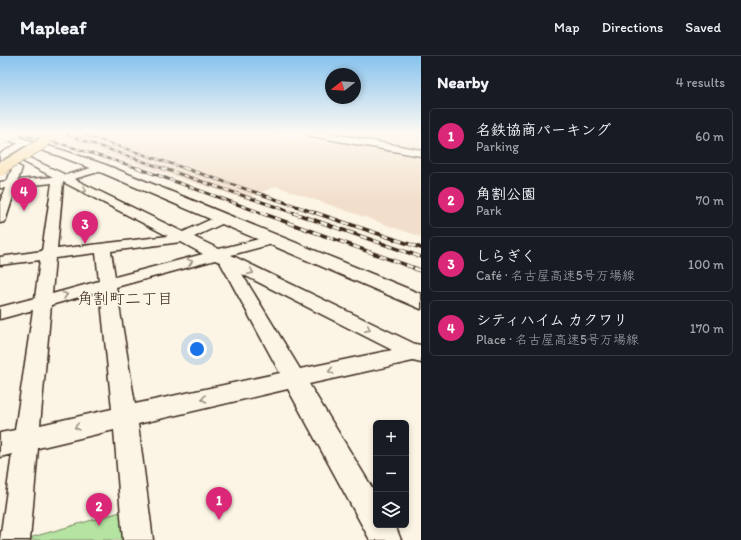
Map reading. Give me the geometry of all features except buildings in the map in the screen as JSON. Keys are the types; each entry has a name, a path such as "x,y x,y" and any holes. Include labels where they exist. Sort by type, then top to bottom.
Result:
{"highway":[{"path":"0,163 12,156"},
{"path":"0,169 22,156"}],"street":[{"path":"0,173 17,163 26,156"},
{"path":"76,156 271,240 421,302"},
{"path":"0,163 17,163 61,179 419,352"},
{"path":"0,219 17,168 17,163"},
{"path":"0,185 61,179 102,168"},
{"path":"14,540 43,301 61,179"},
{"path":"0,261 182,238 222,219"},
{"path":"0,313 108,283 222,257 271,240"},
{"path":"103,248 125,416 138,540"},
{"path":"222,257 373,517"},
{"path":"0,445 368,362 419,352"},
{"path":"380,528 386,540"}],"shaded area":[{"path":"109,156 421,156 421,237 276,186 245,199"}],"green space":[{"path":"124,511 127,540 22,540"}],"railway":[{"path":"99,156 139,168"},
{"path":"127,156 165,169"},
{"path":"147,156 184,168"},
{"path":"139,168 264,214"},
{"path":"162,168 297,214"},
{"path":"184,168 319,214"},
{"path":"261,213 417,269"},
{"path":"294,213 421,257"},
{"path":"319,214 421,248"},
{"path":"414,268 421,271"}],"place":[{"name":"シティハイム カクワリ","path":"24,211"},
{"name":"しらぎく","path":"85,244"},
{"name":"名鉄協商パーキング","path":"219,520"},
{"name":"角割公園","path":"99,526"}],"district":[{"name":"角割町二丁目","path":"125,298"}]}
